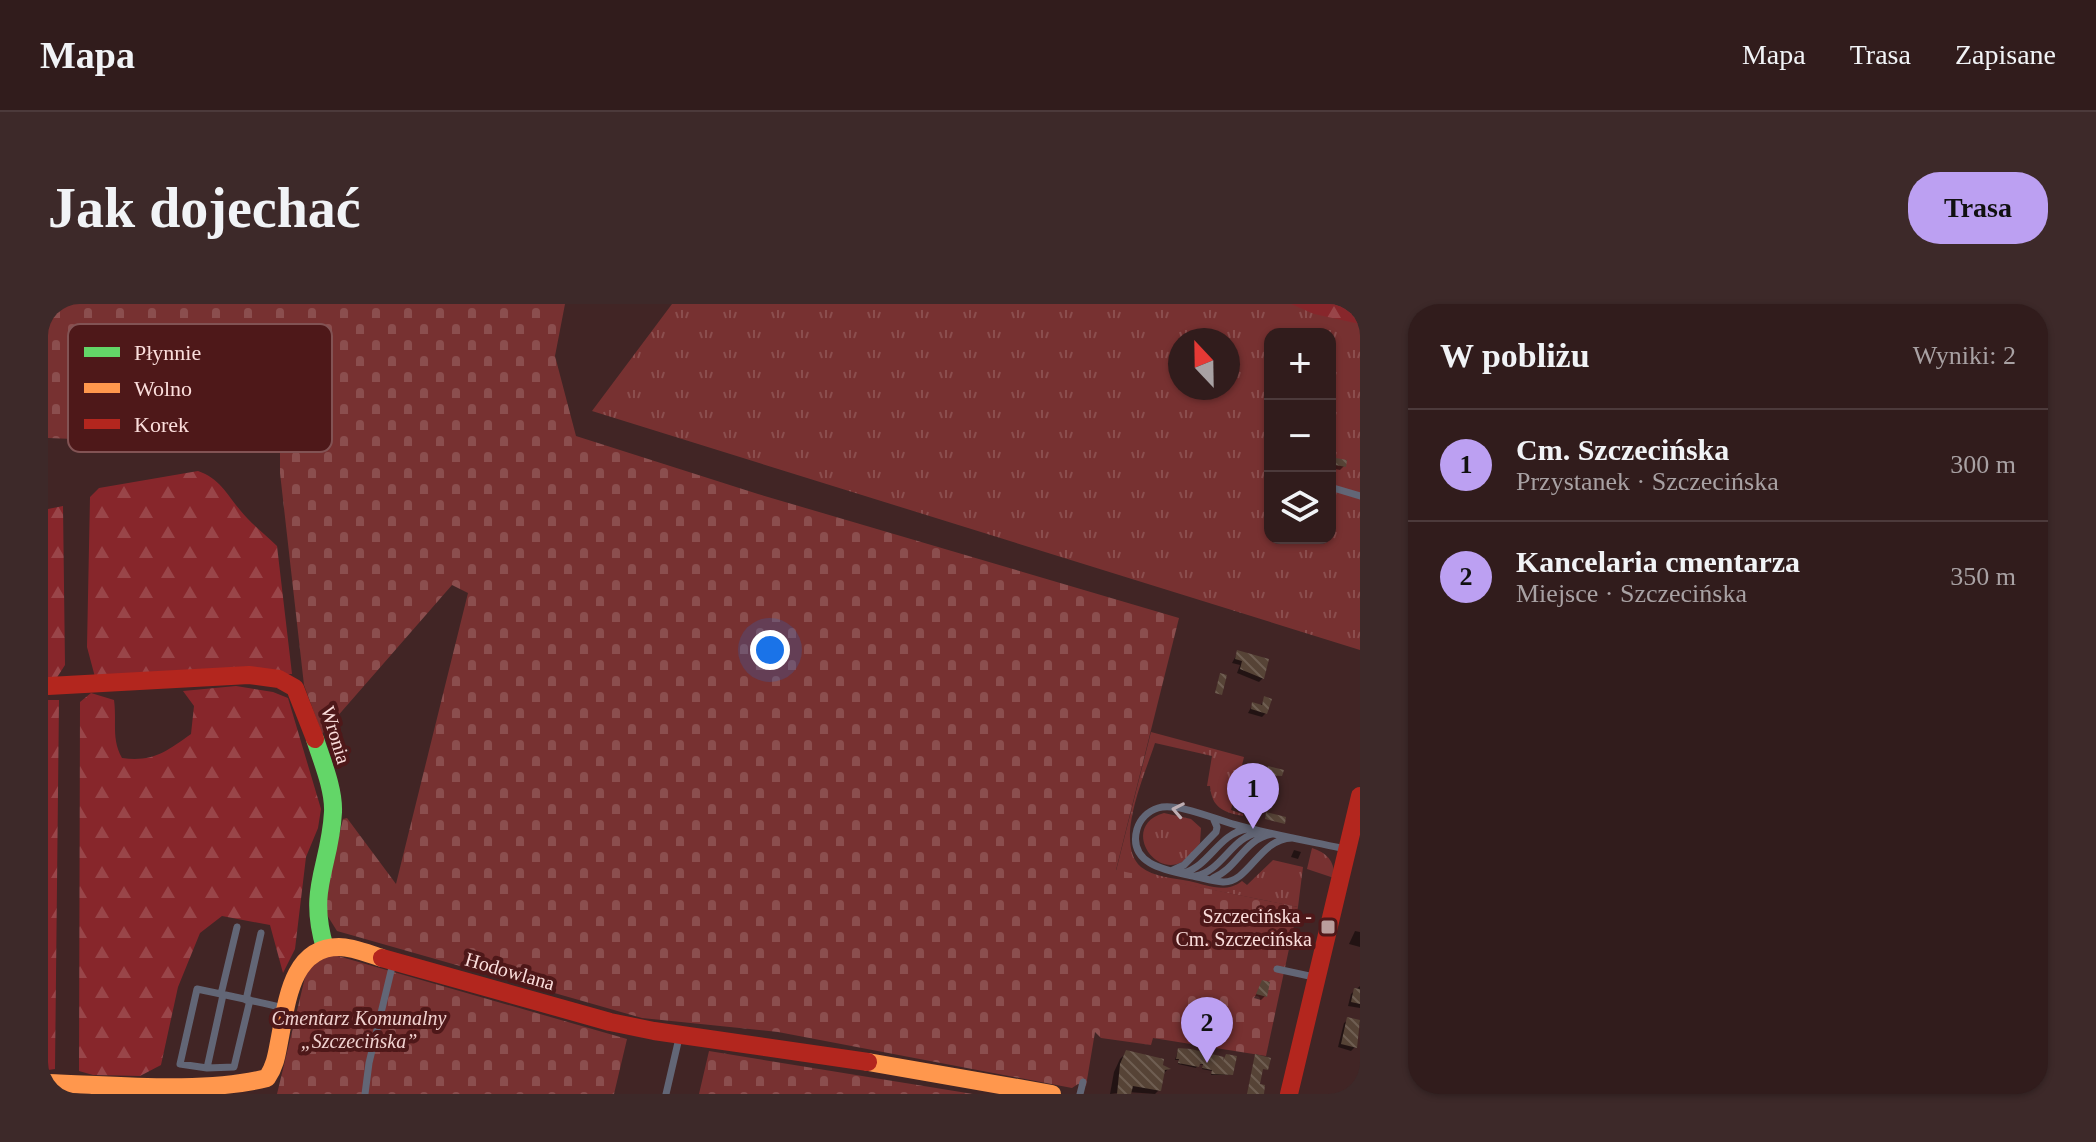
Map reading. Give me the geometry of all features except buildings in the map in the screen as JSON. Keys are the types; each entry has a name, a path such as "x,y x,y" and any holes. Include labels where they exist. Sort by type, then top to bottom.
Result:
{"street":[{"name":"Wronia","path":"48,686 249,675 279,679 295,688 304,706 332,797 330,825 314,906 325,948"},
{"path":"1289,1094 1360,796"},
{"name":"Hodowlana","path":"325,948 342,947 610,1022 679,1035 836,1056 1052,1094"},
{"path":"48,1083 145,1091 194,1092 249,1088 265,1080 275,1065 296,973 311,953 325,948"}],"lane":[{"path":"1336,489 1360,496"},
{"path":"1292,838 1281,838 1270,844 1234,879 1225,882 1167,870 1146,861 1137,848 1136,831 1144,816 1167,807 1347,850"},
{"path":"1167,870 1182,867 1214,834 1217,827 1212,818"},
{"path":"1181,873 1197,868 1230,834 1253,829"},
{"path":"1193,876 1209,871 1242,837 1266,832"},
{"path":"1206,878 1221,874 1255,840 1278,835"},
{"path":"207,1068 237,927"},
{"path":"261,933 248,1000 234,1067 207,1068 180,1064 197,989 222,994 248,1000 286,1008"},
{"path":"365,1094 369,1063 393,961"},
{"path":"1277,969 1316,978"},
{"path":"666,1094 679,1035"},
{"path":"194,1066 194,1092"},
{"path":"1080,1094 1083,1082"}],"green space":[{"path":"48,304 565,304 555,356 576,436 758,494 1179,618 1116,870 1298,907 1266,1056 1153,1038 1151,1045 1101,1038 1095,1032 1086,1086 1078,1084 1072,1088 778,1032 642,1018 337,931 322,907 343,819 347,818 396,884 468,593 452,585 322,734 304,685 280,452 332,452 332,324 68,324 68,439 48,438"},
{"path":"672,304 1360,304 1360,650 592,411"},
{"path":"1291,304 1360,304 1360,324 1314,314"},
{"path":"198,471 217,482 248,519 277,546 292,674 95,677 87,647 90,497 99,488"},
{"path":"63,506 65,665 56,679 48,678 48,509"},
{"path":"236,686 273,692 288,698 321,809 318,828 306,857 295,949 283,973 270,925 222,916 200,933 178,987 161,1065 140,1076 93,1075 79,1071 80,702 91,693 114,700 115,737 119,751 122,758 133,759 166,751 191,734 194,706 183,691"},
{"path":"48,700 59,700 55,1069 48,1070"},
{"path":"1151,732 1244,757 1231,810 1243,816 1224,811 1213,799 1210,786 1207,786 1212,756 1155,743 1139,789 1131,825 1133,856 1141,867 1158,875 1223,888 1242,881 1247,885 1273,860 1303,867 1298,907 1116,871"},
{"path":"1164,813 1191,819 1201,828 1200,843 1194,851 1182,862 1171,865 1152,857 1143,838 1151,819"},
{"path":"1312,848 1329,859 1334,878 1307,869"},
{"name":"Cmentarz Komunalny „Szczecińska”","path":"331,954 627,1039 614,1094 277,1094 307,969"},
{"path":"709,1051 973,1094 699,1094"}],"traffic: fast":[{"path":"315,739 333,803 318,909 325,948"}],"traffic: slow":[{"path":"48,1083 187,1087 267,1078 276,1058 294,978 311,956 323,949 339,947 382,958"},
{"path":"868,1062 1052,1094"}],"traffic: jam":[{"path":"48,686 249,675 279,679 295,688 315,739"},
{"path":"1289,1094 1360,796"},
{"path":"382,958 610,1022 868,1062"}],"place":[{"name":"Cm. Szczecińska","path":"1253,829"},
{"name":"Szczecińska - Cm. Szczecińska","path":"1328,927"},
{"name":"Kancelaria cmentarza","path":"1207,1063"}]}
